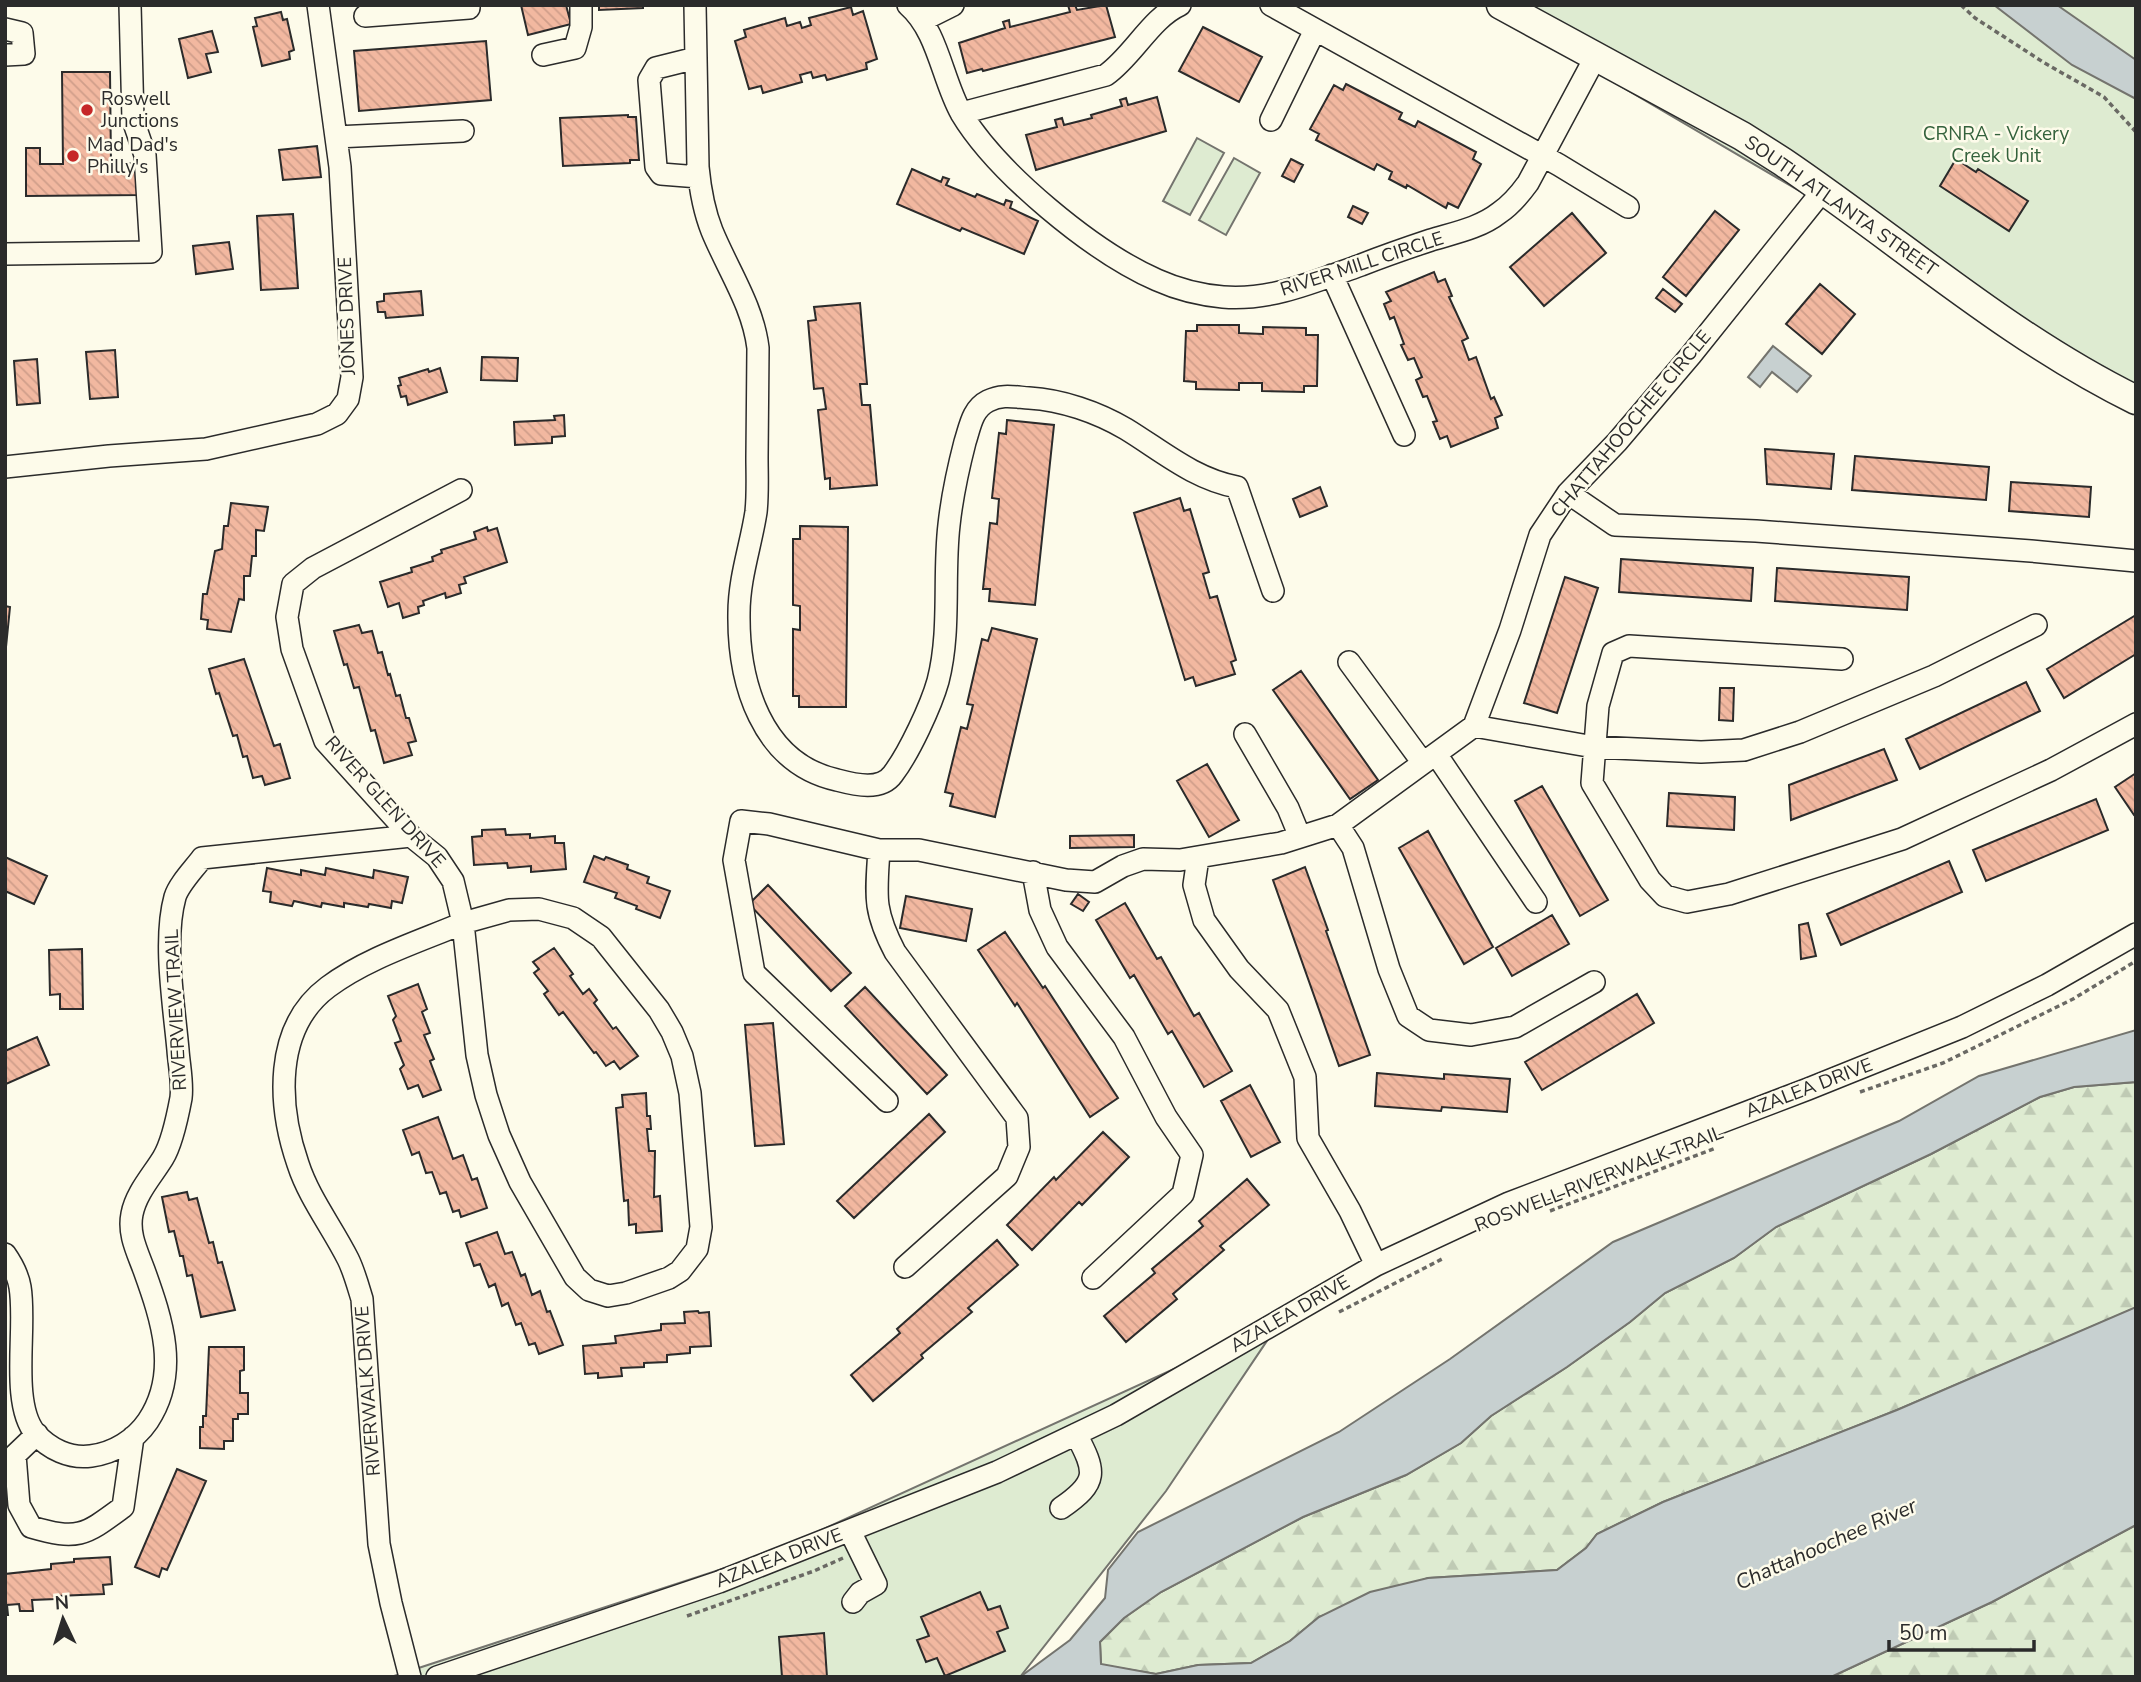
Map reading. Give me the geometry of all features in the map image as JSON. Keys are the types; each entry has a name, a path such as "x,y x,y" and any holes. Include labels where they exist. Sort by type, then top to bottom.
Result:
{"main road":[{"name":"SOUTH ATLANTA STREET","path":"1501,5 1742,136 1824,189 2027,338 2136,401"}],"street":[{"path":"5,254 151,252 145,155 133,120 130,5"},
{"name":"JONES DRIVE","path":"5,467 206,449 317,424 337,414 348,399 352,377 340,167 318,5"},
{"path":"365,16 469,8 469,5"},
{"path":"543,55 575,48 581,27 580,5"},
{"path":"695,5 700,191 711,229 755,325 758,348 756,510 741,584 739,613 744,668 750,697 771,738 805,768 828,778 879,785 892,776 925,716 938,681 943,647 948,526 956,475 973,416 984,403 1000,396 1046,399 1090,411 1123,427 1201,477 1237,487 1273,591"},
{"path":"915,12 953,5"},
{"path":"962,113 1106,75 1122,64 1157,22 1180,5"},
{"path":"1271,5 1628,206"},
{"name":"RIVER MILL CIRCLE","path":"915,12 962,113 980,139 1047,207 1082,234 1157,280 1190,292 1224,297 1258,296 1292,290 1478,225 1498,215 1515,200 1528,183 1596,57"},
{"path":"5,29 22,33 24,54 5,55"},
{"path":"1271,120 1315,30"},
{"path":"696,58 656,68 649,80 656,167 661,174 699,177"},
{"path":"336,137 463,131"},
{"name":"CHATTAHOOCHEE CIRCLE","path":"1474,726 1510,630 1540,535 1568,493 1617,442 1691,355 1824,189"},
{"path":"1332,275 1404,435"},
{"name":"RIVER GLEN DRIVE","path":"461,490 313,568 293,584 287,617 292,649 325,741 411,836 438,857 453,881 463,923 477,1055 490,1108 520,1182 575,1277 589,1290 608,1296 626,1293 669,1278 680,1271 697,1249 701,1227 690,1093 682,1056 672,1032 659,1010 601,937 573,918 539,909 509,910 463,923"},
{"path":"1568,493 1615,525 1756,531 2136,561"},
{"path":"887,1101 754,973 733,860 741,821 769,824 879,850 919,849 1066,880 1095,882 1123,866 1143,859 1198,858 1281,843 1338,825 1474,726 1594,747 1701,752 1744,750 1800,732 1934,676 2036,625"},
{"path":"1842,659 1629,646 1613,653 1598,706 1592,783 1650,880 1665,896 1687,902 1729,894 1902,839 2051,770 2136,724"},
{"path":"1349,662 1430,759 1536,902"},
{"path":"1245,734 1288,808 1300,837"},
{"path":"1338,825 1353,848 1389,969 1408,1016 1429,1030 1471,1034 1515,1027 1594,982"},
{"name":"RIVERVIEW TRAIL","path":"37,1434 54,1449 70,1455 103,1455 133,1437 145,1425 164,1390 167,1354 165,1333 132,1242 132,1213 145,1184 165,1156 181,1095 172,980 171,923 175,894 202,858 411,836"},
{"path":"879,850 876,897 881,925 895,952 1017,1118 1019,1147 1007,1176 905,1267"},
{"path":"1198,858 1194,885 1204,920 1239,969 1278,1010 1305,1077 1308,1138 1350,1211 1376,1265"},
{"path":"1033,872 1040,910 1057,947 1124,1037 1166,1117 1192,1155 1182,1194 1093,1278"},
{"name":"RIVERWALK DRIVE","path":"410,1677 379,1544 362,1299 349,1261 312,1197 298,1164 288,1124 283,1075 287,1050 295,1030 309,1008 326,989 353,971 463,923"},
{"name":"AZALEA DRIVE","path":"438,1677 719,1582 997,1472 1116,1415 1376,1265 1509,1203 1962,1027 2047,985 2136,934"},
{"path":"5,1254 15,1269 20,1288 23,1408 37,1434 15,1455 19,1505 32,1527 59,1535 88,1532 123,1507 133,1437"},
{"path":"1061,1507 1084,1491 1091,1479 1090,1462 1076,1434"},
{"path":"850,1531 876,1584 860,1593 853,1602"}],"path":[{"path":"1961,5 1975,18 2043,62 2104,97 2136,132"},
{"path":"1850,1095 1943,1063 2073,999 2136,961"},
{"name":"ROSWELL RIVERWALK TRAIL","path":"1547,1212 1724,1144"},
{"path":"1334,1314 1450,1255"},
{"path":"681,1618 814,1572 860,1550"}],"green space":[{"name":"CRNRA - Vickery Creek Unit","path":"1484,5 2136,5 2136,388 1564,53"},
{"path":"1197,138 1224,153 1190,215 1163,201"},
{"path":"1234,158 1260,173 1226,235 1199,220"},
{"path":"2136,1082 2136,1307 2133,1309 1897,1410 1663,1502 1597,1534 1586,1548 1557,1570 1428,1578 1319,1617 1290,1641 1251,1663 1198,1665 1156,1674 1101,1665 1100,1642 1124,1618 1161,1592 1303,1517 1406,1475 1461,1443 1491,1416 1567,1367 1665,1293 1734,1258 1776,1227 1931,1154 2040,1097 2074,1087"},
{"path":"1281,1320 1166,1491 1020,1677 391,1677 771,1553"},
{"path":"2136,1525 2136,1677 1831,1677 1992,1602"}],"water":[{"path":"1994,5 2057,5 2136,60 2136,99 2072,65"},
{"path":"1773,346 1811,376 1797,392 1772,372 1760,387 1748,377"},
{"name":"Chattahoochee River","path":"2136,1030 2136,1082 2074,1087 2040,1097 1931,1154 1776,1227 1734,1258 1665,1293 1567,1367 1491,1416 1461,1443 1406,1475 1303,1517 1161,1592 1124,1618 1100,1642 1101,1664 1156,1674 1198,1665 1251,1663 1290,1641 1319,1617 1370,1592 1428,1578 1557,1570 1586,1548 1597,1534 1663,1502 1897,1410 2136,1307 2136,1525 1992,1602 1831,1677 1020,1677 1070,1640 1105,1598 1108,1570 1138,1532 1339,1432 1450,1359 1613,1242 1899,1121 1979,1076"}],"building":[{"path":"521,5 566,5 571,24 528,35"},
{"path":"599,5 643,5 643,8 599,10"},
{"path":"1068,5 1075,5 1077,10 1106,5 1115,37 967,73 959,43 1005,28 1003,22 1009,20 1010,27 1070,12"},
{"path":"851,7 853,15 863,11 877,59 866,63 867,69 827,80 825,75 813,78 811,72 800,75 802,82 763,93 761,86 749,89 735,41 746,37 744,30 785,18 787,26 800,22 802,28 811,25 809,18"},
{"path":"281,12 283,20 287,19 294,50 289,52 290,59 262,66 253,27 257,26 255,18"},
{"path":"1203,27 1262,57 1239,102 1179,71"},
{"path":"212,31 218,52 206,54 211,72 188,78 179,39"},
{"path":"486,41 491,100 359,111 354,51"},
{"name":"Roswell Junctions","path":"62,72 110,72 111,164 141,163 141,195 26,196 26,148 40,148 40,164 63,164"},
{"path":"1346,84 1402,113 1399,119 1415,127 1418,121 1476,152 1473,159 1481,164 1458,208 1448,203 1446,208 1407,185 1406,188 1389,179 1392,172 1377,164 1374,170 1316,140 1319,134 1310,129 1334,85 1343,90"},
{"path":"1157,97 1166,131 1036,170 1026,135 1057,127 1055,120 1062,118 1064,125 1092,118 1091,115 1122,106 1120,100 1126,98 1128,105"},
{"path":"628,115 636,117 639,160 630,160 630,163 563,166 560,118"},
{"path":"317,146 321,177 283,180 279,150"},
{"path":"1291,159 1303,165 1294,182 1282,176"},
{"path":"1956,159 1976,172 1978,169 2028,201 2009,231 1940,186"},
{"path":"912,169 941,182 943,177 949,179 946,185 975,197 977,194 1004,205 1006,200 1012,202 1010,208 1038,221 1024,254 897,204"},
{"path":"1353,206 1368,213 1362,224 1348,217"},
{"path":"1715,211 1739,230 1686,296 1663,277"},
{"path":"1572,213 1606,253 1544,306 1510,267"},
{"path":"293,214 298,288 261,290 257,216"},
{"path":"229,242 233,269 196,274 193,246"},
{"path":"1434,272 1438,282 1445,279 1452,296 1449,297 1468,338 1462,341 1469,360 1476,357 1491,399 1494,397 1502,415 1495,418 1498,428 1451,447 1447,436 1440,439 1433,422 1437,421 1427,396 1423,397 1416,380 1422,377 1414,358 1408,360 1394,317 1390,319 1384,304 1391,301 1386,292"},
{"path":"1820,284 1855,314 1822,354 1786,324"},
{"path":"1663,289 1682,304 1675,312 1656,298"},
{"path":"421,291 423,315 386,318 385,312 378,312 377,302 384,301 384,294"},
{"path":"860,303 867,384 860,384 862,405 870,405 877,485 830,489 830,478 825,479 818,410 826,409 823,388 814,389 808,321 816,320 814,307"},
{"path":"1197,325 1239,325 1239,333 1263,334 1263,327 1306,328 1306,335 1318,335 1317,386 1304,386 1304,392 1262,391 1262,383 1239,383 1239,390 1196,389 1196,382 1184,381 1186,331 1197,331"},
{"path":"115,350 118,397 90,399 86,352"},
{"path":"482,357 518,358 517,381 481,380"},
{"path":"37,359 40,403 17,405 14,361"},
{"path":"440,368 447,392 408,405 406,396 401,397 399,378"},
{"path":"564,415 565,436 552,437 552,443 515,445 514,422 555,420 554,416"},
{"path":"1007,420 1054,425 1035,605 989,601 990,589 983,589 990,523 997,524 999,499 992,498 999,433 1006,434"},
{"path":"1765,449 1834,454 1831,489 1767,484"},
{"path":"1855,456 1989,467 1986,500 1852,490"},
{"path":"2011,482 2091,487 2089,517 2009,511"},
{"path":"1320,487 1327,506 1300,517 1293,499"},
{"path":"1180,498 1184,511 1190,509 1209,572 1203,574 1210,598 1217,596 1236,660 1231,662 1235,674 1196,686 1193,677 1185,680 1134,513"},
{"path":"231,503 268,507 264,531 256,530 256,556 252,556 250,576 244,576 244,600 239,599 231,632 207,629 208,620 201,619 203,594 207,594 215,551 222,549 224,526 228,526"},
{"path":"800,526 848,527 846,707 799,707 799,696 793,696 793,629 800,630 800,606 793,605 793,539 800,539"},
{"path":"487,527 488,531 497,528 507,562 464,577 466,583 459,585 461,593 446,598 445,593 423,601 424,605 418,607 419,613 403,618 399,603 388,607 380,582 412,572 411,568 433,561 432,557 442,553 441,550 476,539 474,532"},
{"path":"1621,559 1753,568 1751,601 1619,592"},
{"path":"1777,568 1909,577 1907,610 1775,601"},
{"path":"1565,577 1598,588 1557,713 1524,703"},
{"path":"5,606 10,607 5,657"},
{"path":"2136,615 2136,654 2064,698 2047,669"},
{"path":"359,625 362,633 372,631 378,653 382,652 396,696 400,695 416,741 408,743 412,755 384,763 375,730 371,731 359,687 354,688 347,664 344,665 334,631"},
{"path":"992,628 1037,639 995,817 950,806 953,794 945,792 961,727 967,729 973,705 967,704 982,639 988,641"},
{"path":"244,659 274,746 280,744 290,778 265,785 262,776 253,778 247,756 243,757 237,735 233,736 219,693 216,694 209,669"},
{"path":"1301,671 1378,780 1350,799 1273,690"},
{"path":"2026,682 2040,711 1920,769 1906,739"},
{"path":"1720,688 1734,688 1733,721 1719,720"},
{"path":"1884,749 1897,780 1791,820 1789,785"},
{"path":"1207,764 1239,820 1209,837 1177,781"},
{"path":"2136,773 2136,814 2134,815 2115,787"},
{"path":"1542,786 1608,900 1580,916 1515,801"},
{"path":"1669,793 1735,797 1734,830 1667,826"},
{"path":"2096,799 2108,830 1986,881 1973,850"},
{"path":"505,829 506,835 530,834 530,838 555,836 555,843 564,843 566,869 531,872 531,866 508,868 507,863 474,865 472,837 482,836 482,830"},
{"path":"1428,831 1493,947 1464,964 1399,848"},
{"path":"1134,835 1134,847 1070,848 1070,836"},
{"path":"594,856 604,860 606,857 628,865 627,869 649,877 647,883 670,891 660,918 615,898 617,893 584,882"},
{"path":"5,857 47,876 34,904 5,891"},
{"path":"1949,861 1962,892 1841,945 1827,914"},
{"path":"1305,867 1370,1055 1339,1066 1273,880"},
{"path":"267,868 301,875 301,870 325,875 326,868 373,878 374,870 408,877 402,903 392,901 391,908 344,903 344,907 322,903 321,907 294,901 292,906 270,902 271,892 263,891"},
{"path":"768,885 851,973 831,991 749,904"},
{"path":"1078,894 1089,902 1083,911 1071,904"},
{"path":"906,896 972,909 966,941 900,928"},
{"path":"1125,903 1157,959 1161,957 1194,1016 1199,1013 1232,1071 1204,1087 1172,1031 1168,1034 1134,975 1130,978 1096,920"},
{"path":"1552,915 1569,944 1512,976 1496,948"},
{"path":"1808,923 1816,956 1801,959 1799,925"},
{"path":"1005,932 1043,988 1045,986 1118,1098 1090,1117 1017,1003 1015,1006 978,950"},
{"path":"554,948 573,974 570,976 583,994 589,989 597,1000 594,1003 613,1029 616,1027 638,1056 620,1069 614,1061 606,1066 563,1012 559,1015 544,994 548,991 534,973 539,969 533,962"},
{"path":"82,949 83,1009 60,1009 60,994 50,995 49,950"},
{"path":"418,984 427,1009 422,1012 430,1033 424,1035 434,1059 430,1061 441,1090 423,1097 418,1085 408,1089 400,1069 404,1065 395,1043 401,1041 393,1020 396,1016 388,996"},
{"path":"865,987 947,1075 927,1094 845,1006"},
{"path":"1637,994 1654,1023 1542,1090 1525,1062"},
{"path":"773,1023 784,1144 755,1146 745,1025"},
{"path":"37,1037 49,1065 6,1084 5,1051"},
{"path":"1377,1073 1444,1079 1444,1074 1510,1079 1507,1112 1375,1106"},
{"path":"1250,1085 1280,1142 1251,1157 1221,1101"},
{"path":"646,1093 647,1116 650,1116 651,1129 647,1129 649,1151 655,1151 654,1197 660,1196 662,1231 636,1233 636,1224 629,1225 628,1200 624,1201 616,1108 623,1107 622,1095"},
{"path":"929,1114 945,1132 854,1218 837,1201"},
{"path":"438,1117 453,1159 463,1155 472,1180 477,1178 487,1208 461,1217 459,1210 453,1212 446,1192 440,1194 432,1172 426,1173 419,1152 412,1155 403,1130"},
{"path":"1103,1132 1129,1157 1082,1205 1079,1202 1032,1250 1007,1225"},
{"path":"1247,1179 1269,1205 1220,1246 1224,1250 1173,1294 1177,1299 1126,1342 1104,1316 1155,1273 1152,1269 1203,1226 1199,1221"},
{"path":"187,1192 189,1200 197,1198 209,1243 213,1242 218,1263 222,1262 235,1310 201,1317 192,1275 187,1276 174,1231 169,1232 162,1197"},
{"path":"497,1232 505,1254 512,1252 521,1276 525,1274 532,1295 540,1291 563,1345 539,1354 535,1343 529,1345 521,1323 516,1325 508,1303 502,1306 495,1284 489,1287 480,1264 474,1266 466,1243"},
{"path":"997,1240 1018,1265 968,1308 972,1312 921,1355 923,1358 873,1401 851,1375 900,1333 897,1329"},
{"path":"684,1312 709,1312 711,1346 690,1347 690,1353 667,1355 667,1362 621,1368 622,1376 598,1378 598,1373 585,1374 583,1346 616,1343 615,1336 661,1330 661,1324 685,1323"},
{"path":"209,1347 244,1347 240,1393 248,1393 248,1414 238,1414 238,1419 233,1419 233,1441 224,1441 224,1449 200,1448 200,1427 203,1427 203,1416 206,1416"},
{"path":"177,1469 206,1481 167,1570 162,1568 159,1577 135,1567"},
{"path":"110,1557 112,1584 103,1585 104,1594 32,1600 33,1611 20,1611 19,1604 7,1605 8,1615 5,1615 5,1574 51,1569 51,1564 74,1562 74,1559"},
{"path":"980,1592 988,1610 1000,1606 1008,1628 997,1632 1005,1651 945,1676 937,1658 926,1662 917,1640 929,1636 921,1617"},
{"path":"824,1633 827,1677 782,1677 779,1637"}],"place":[{"name":"Roswell Junctions","path":"87,110"},
{"name":"Mad Dad's Philly's","path":"73,156"}]}
